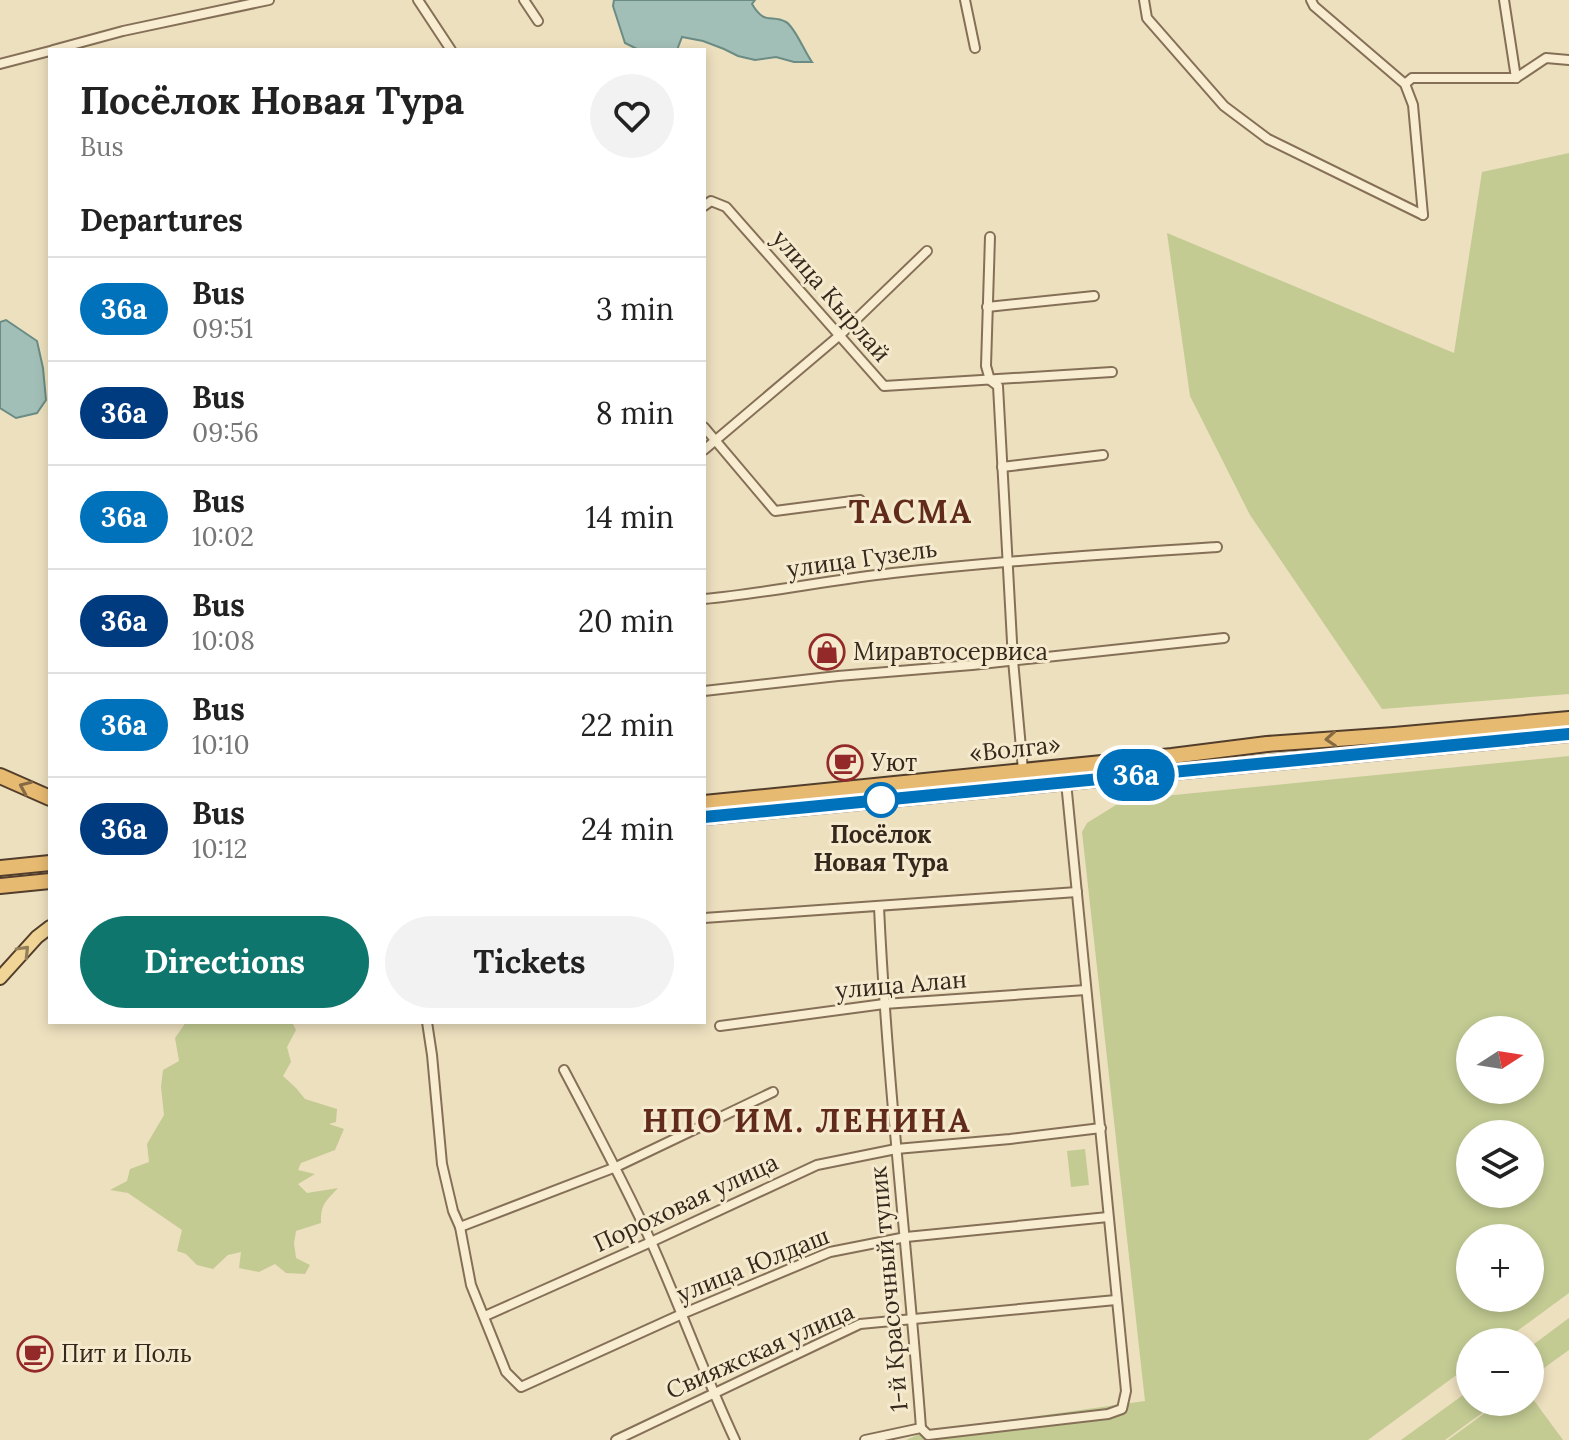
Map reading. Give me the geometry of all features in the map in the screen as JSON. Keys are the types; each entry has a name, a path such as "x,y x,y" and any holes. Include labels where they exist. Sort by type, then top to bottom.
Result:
{"highway":[{"name":"«Волга»","path":"706,803 1267,744 1569,719"},
{"name":"«Волга»","path":"706,817 1569,734"},
{"path":"0,776 48,797"},
{"path":"0,868 48,863"},
{"path":"0,886 48,881"}],"main road":[{"path":"0,978 48,929"}],"street":[{"path":"59,48 269,0"},
{"path":"418,0 450,48"},
{"path":"524,0 538,21"},
{"path":"965,0 975,48"},
{"path":"1144,0 1147,18 1224,106 1268,139 1423,215 1413,105 1405,84 1314,6 1311,0"},
{"path":"1504,0 1516,78"},
{"path":"0,64 48,51"},
{"path":"1405,84 1412,78 1516,78 1546,58 1569,60"},
{"name":"улица Кырлай","path":"706,205 711,201 726,207 884,386 990,380"},
{"path":"990,237 986,366 990,380 998,386 1013,660 1023,770"},
{"path":"706,448 840,335 927,251"},
{"path":"987,307 1094,296"},
{"path":"990,380 1112,372"},
{"path":"706,429 775,511 860,500"},
{"path":"1002,467 1103,455"},
{"name":"улица Гузель","path":"706,599 890,573 1008,561 1217,547"},
{"path":"706,691 1224,638"},
{"path":"865,1440 1108,1414 1122,1409 1126,1391 1066,782"},
{"path":"706,918 1077,892"},
{"name":"1-й Красочный тупик","path":"879,907 896,1149 926,1434"},
{"name":"улица Алан","path":"720,1026 884,1004 1086,990"},
{"path":"427,1024 442,1164 460,1227 471,1285 485,1316"},
{"path":"564,1070 616,1167 651,1242 735,1440"},
{"path":"460,1227 616,1167 773,1092"},
{"name":"Пороховая улица","path":"485,1316 817,1165 896,1149 1101,1128"},
{"name":"улица Юлдаш","path":"485,1316 506,1372 521,1387 682,1314 830,1252 906,1237 1108,1217"},
{"name":"Свияжская улица","path":"616,1440 860,1324 1116,1300"}],"green space":[{"path":"1569,153 1569,694 1382,709 1250,515 1190,396 1167,233 1454,353 1482,172"},
{"path":"1569,756 1569,1293 1544,1311 1544,1224 1456,1224 1456,1312 1543,1312 1521,1328 1456,1328 1456,1375 1368,1440 906,1440 924,1432 1145,1401 1082,832 1087,823 1124,800"},
{"path":"185,1024 293,1024 296,1030 287,1047 291,1062 283,1076 305,1099 337,1109 336,1122 329,1124 344,1129 335,1150 301,1163 298,1170 315,1174 298,1184 307,1193 338,1188 325,1204 321,1223 296,1231 296,1258 310,1265 305,1274 286,1273 275,1264 259,1272 239,1268 241,1252 228,1255 213,1269 197,1265 186,1254 177,1251 182,1230 128,1193 110,1190 127,1181 130,1169 149,1162 147,1144 164,1115 163,1070 179,1061 175,1038"},
{"path":"1085,1149 1089,1185 1071,1187 1067,1151"},
{"path":"1569,1318 1569,1350 1544,1368 1544,1337"},
{"path":"1456,1400 1456,1416 1478,1416 1445,1440 1401,1440"},
{"path":"1544,1414 1563,1440 1448,1440 1481,1416"}],"water":[{"path":"614,0 755,0 752,4 761,15 789,25 812,62 794,62 776,57 755,60 703,41 682,37 678,48 635,48 625,43 613,6"},
{"path":"6,320 37,341 43,368 46,400 37,413 16,418 0,408 0,322"}],"bus line":[{"name":"36а","path":"706,817 1569,734"}],"place":[{"name":"Миравтосервиса","path":"827,652"},
{"name":"Уют","path":"845,763"},
{"name":"Посёлок Новая Тура","path":"881,800"},
{"name":"Пит и Поль","path":"35,1354"}],"district":[{"name":"ТАСМА","path":"911,512"},
{"name":"НПО ИМ. ЛЕНИНА","path":"807,1121"}]}
